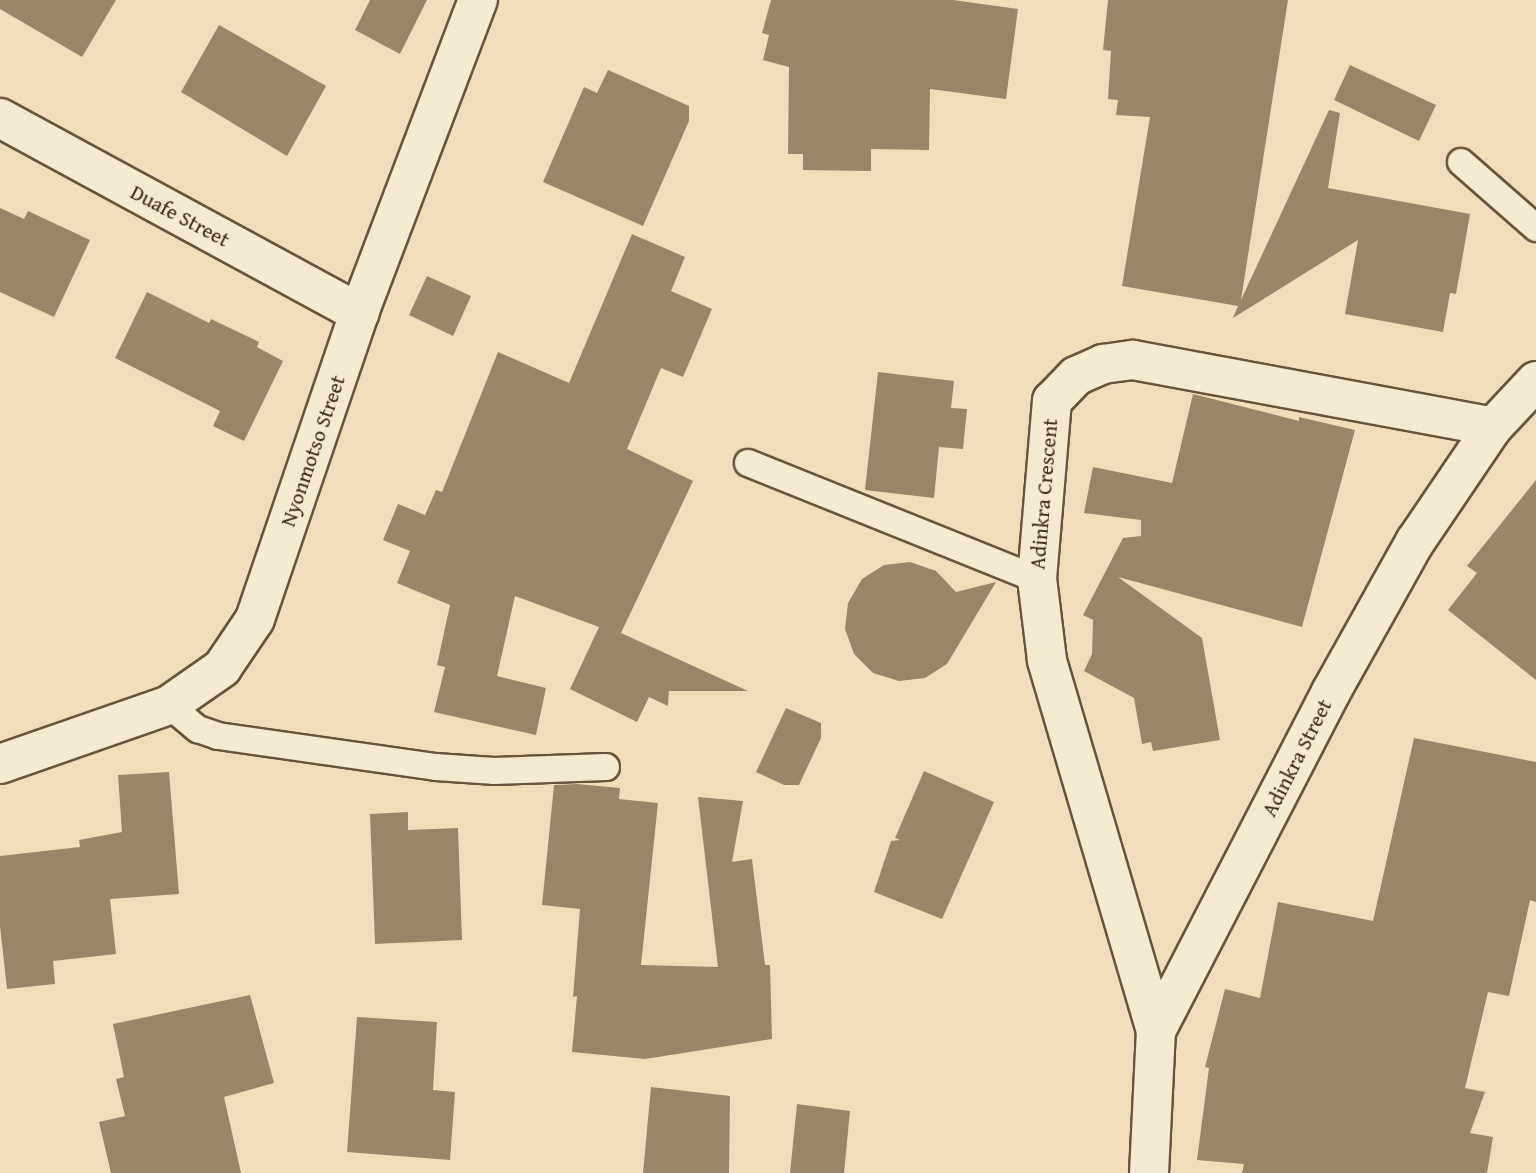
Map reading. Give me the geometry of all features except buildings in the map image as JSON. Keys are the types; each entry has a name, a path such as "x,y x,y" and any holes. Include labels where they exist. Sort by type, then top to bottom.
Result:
{"street":[{"name":"Nyonmotso Street","path":"0,764 169,705 222,668 256,619 359,313 478,0"},
{"name":"Duafe Street","path":"0,118 359,313"},
{"name":"Adinkra Crescent","path":"1156,1031 1047,660 1037,579 1052,401 1076,376 1103,364 1133,359 1493,426"},
{"name":"Adinkra Street","path":"1149,1173 1156,1031 1331,692 1415,542 1493,426 1536,381"}],"lane":[{"path":"1461,162 1536,228"},
{"path":"748,463 1037,579"},
{"path":"169,705 198,729 218,736 436,767 494,771 606,767"}]}
